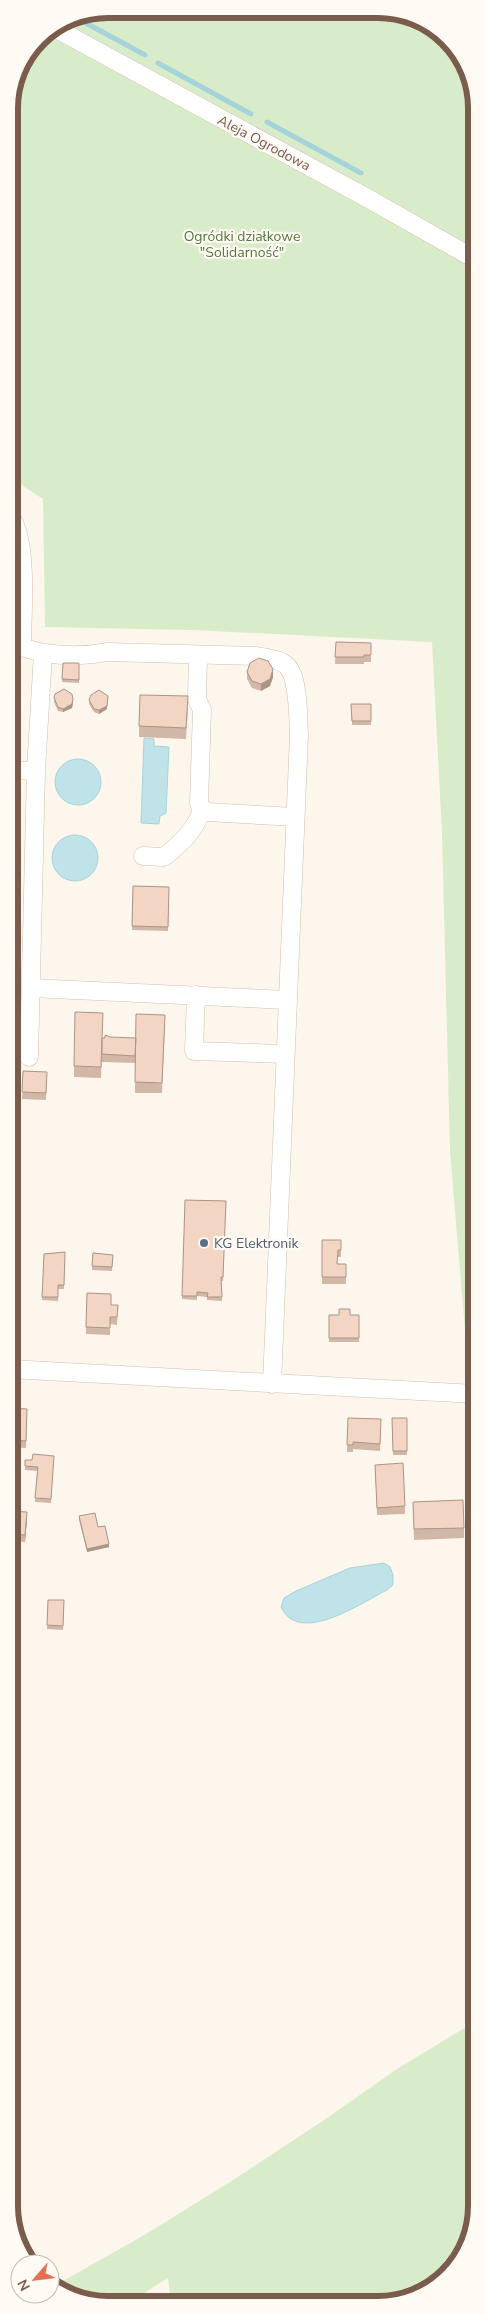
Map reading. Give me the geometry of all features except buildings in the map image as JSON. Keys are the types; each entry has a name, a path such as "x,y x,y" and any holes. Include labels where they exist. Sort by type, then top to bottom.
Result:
{"street":[{"name":"Aleja Ogrodowa","path":"60,31 468,254"},
{"path":"18,534 21,545 18,606"},
{"path":"18,646 43,652 91,655 107,652 198,656 257,656 275,660 288,666 297,689 299,735 272,1384"},
{"path":"29,1057 31,988 28,819 36,771 43,652"},
{"path":"143,856 164,856 182,842 199,821 202,810 199,803 202,710 198,699 198,656"},
{"path":"18,770 36,771"},
{"path":"202,810 207,812 295,817"},
{"path":"31,988 288,1000"},
{"path":"196,995 194,1051 285,1054"},
{"path":"18,1024 30,1024"},
{"path":"18,1370 467,1394"}],"green space":[{"name":"Ogródki działkowe \"Solidarność\"","path":"96,18 389,18 406,22 432,36 445,48 461,73 468,108 467,1360 450,1151 442,833 432,642 192,630 45,627 43,499 18,483 18,96 24,73 36,53 48,40 62,30 73,24"},
{"path":"467,2026 466,2224 461,2241 452,2257 428,2281 406,2292 389,2296 170,2296 168,2278 139,2296 96,2296 79,2292 60,2283 146,2234 230,2182 397,2069"}],"water":[{"path":"144,738 154,739 154,746 169,747 166,813 160,816 159,824 141,823"},
{"path":"78,759 91,763 97,769 101,782 97,795 91,801 78,805 65,801 59,795 55,782 59,769 65,763"},
{"path":"75,835 88,839 94,845 98,858 94,871 88,877 75,881 62,877 56,871 52,858 56,845 62,839"},
{"path":"384,1563 390,1567 393,1575 393,1585 387,1590 331,1618 302,1623 290,1618 281,1607 284,1598 296,1591 350,1568"}],"waterway":[{"path":"83,21 145,55"},
{"path":"158,63 251,114"},
{"path":"267,122 361,173"}],"place":[{"name":"KG Elektronik","path":"204,1243"}]}
